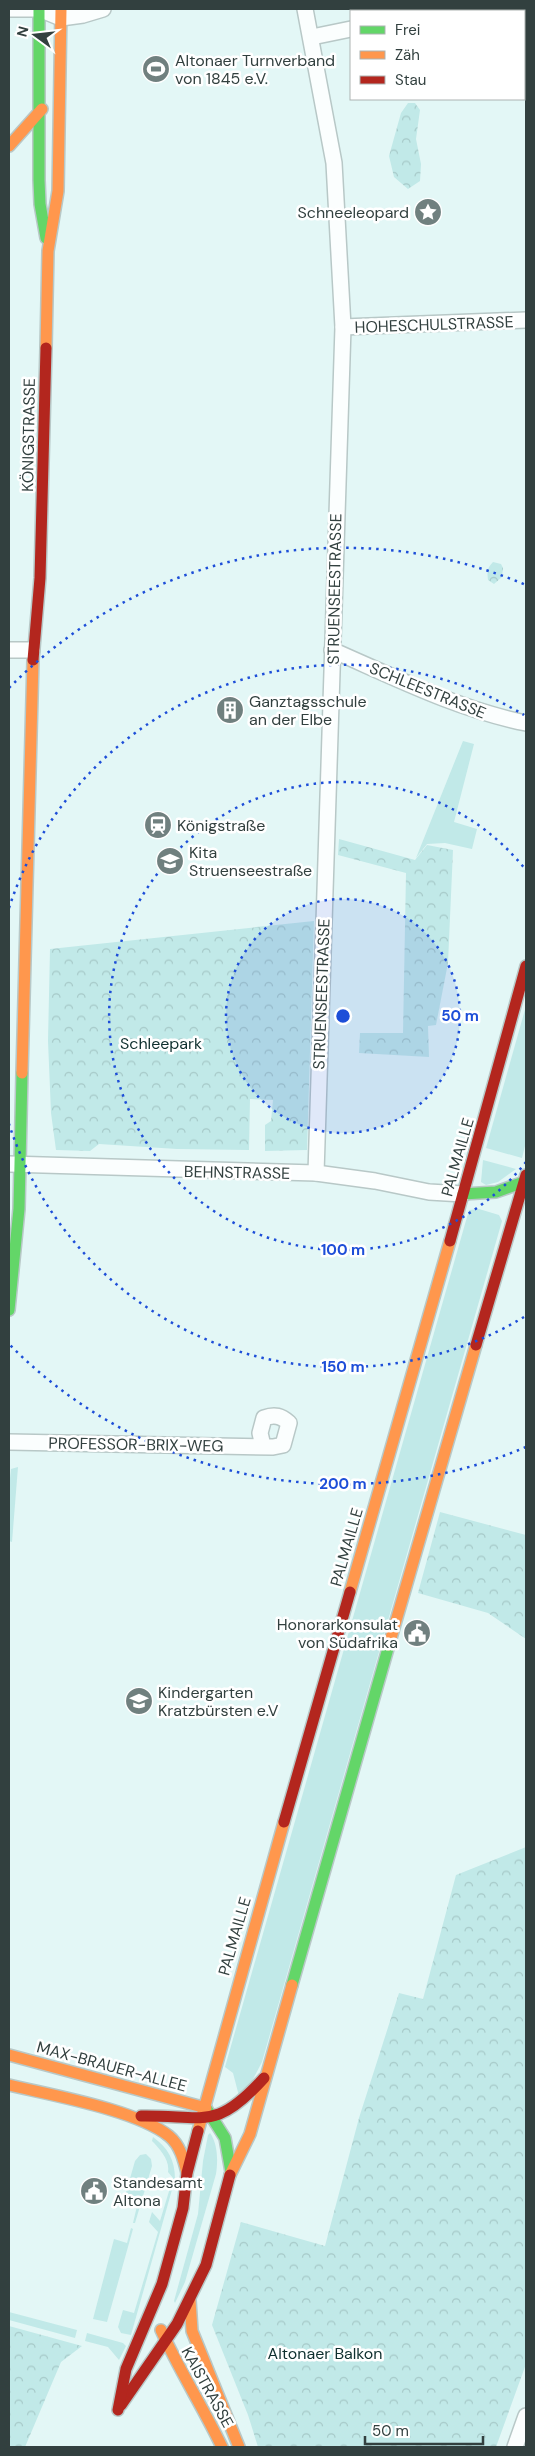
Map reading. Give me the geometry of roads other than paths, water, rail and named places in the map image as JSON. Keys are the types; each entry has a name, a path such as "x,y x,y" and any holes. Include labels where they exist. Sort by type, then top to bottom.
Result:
{"main road":[{"name":"KÖNIGSTRASSE","path":"39,9 38,114 40,204 48,250"},
{"name":"KÖNIGSTRASSE","path":"9,1310 19,1209 14,1165 16,1020 32,650 40,578 48,250 58,198 61,13"},
{"path":"9,146 38,114 51,96 60,74"},
{"name":"PALMAILLE","path":"525,1178 250,2134 231,2172 206,2266 166,2342 118,2410 126,2369 162,2284 183,2208 187,2173 207,2114 237,1986 463,1194 526,966"},
{"path":"463,1194 496,1192 525,1178"},
{"name":"MAX-BRAUER-ALLEE","path":"9,2055 207,2114"},
{"name":"MAX-BRAUER-ALLEE","path":"129,2117 224,2112 248,2096 266,2075"},
{"name":"MAX-BRAUER-ALLEE","path":"9,2085 129,2117 168,2134 180,2150 187,2173"},
{"name":"PALMAILLE","path":"207,2114 228,2148 231,2172"},
{"name":"PALMAILLE","path":"162,2284 160,2323 166,2342"},
{"name":"KAISTRASSE","path":"191,2295 190,2318 194,2338 211,2374 239,2447"},
{"path":"160,2323 177,2324"},
{"name":"PALMAILLE","path":"137,2342 149,2328 160,2323"},
{"name":"KAISTRASSE","path":"177,2324 194,2338"},
{"name":"KAISTRASSE","path":"166,2342 175,2362 199,2400 222,2447"}],"street":[{"path":"9,9 39,9 83,15 103,9"},
{"name":"STRUENSEESTRASSE","path":"305,9 312,37 334,163 343,327 316,1173"},
{"path":"312,37 350,29"},
{"name":"HOHESCHULSTRASSE","path":"343,327 526,320"},
{"path":"9,650 32,650"},
{"name":"SCHLEESTRASSE","path":"332,650 453,704 491,716 526,723"},
{"name":"BEHNSTRASSE","path":"14,1165 316,1173 375,1181 429,1192 463,1194"},
{"name":"PROFESSOR-BRIX-WEG","path":"9,1442 262,1446"},
{"path":"514,2447 526,2416"}],"place":[{"name":"Altonaer Turnverband von 1845 e.V.","path":"156,69"},
{"name":"Schneeleopard","path":"428,212"},
{"name":"Ganztagsschule an der Elbe","path":"230,710"},
{"name":"Königstraße","path":"158,825"},
{"name":"Kita Struenseestraße","path":"170,861"},
{"name":"Honorarkonsulat von Südafrika","path":"417,1633"},
{"name":"Kindergarten Kratzbürsten e.V","path":"139,1701"},
{"name":"Standesamt Altona","path":"94,2191"}],"park label":[{"name":"Schleepark","path":"161,1043"},
{"name":"Altonaer Balkon","path":"325,2353"}]}
